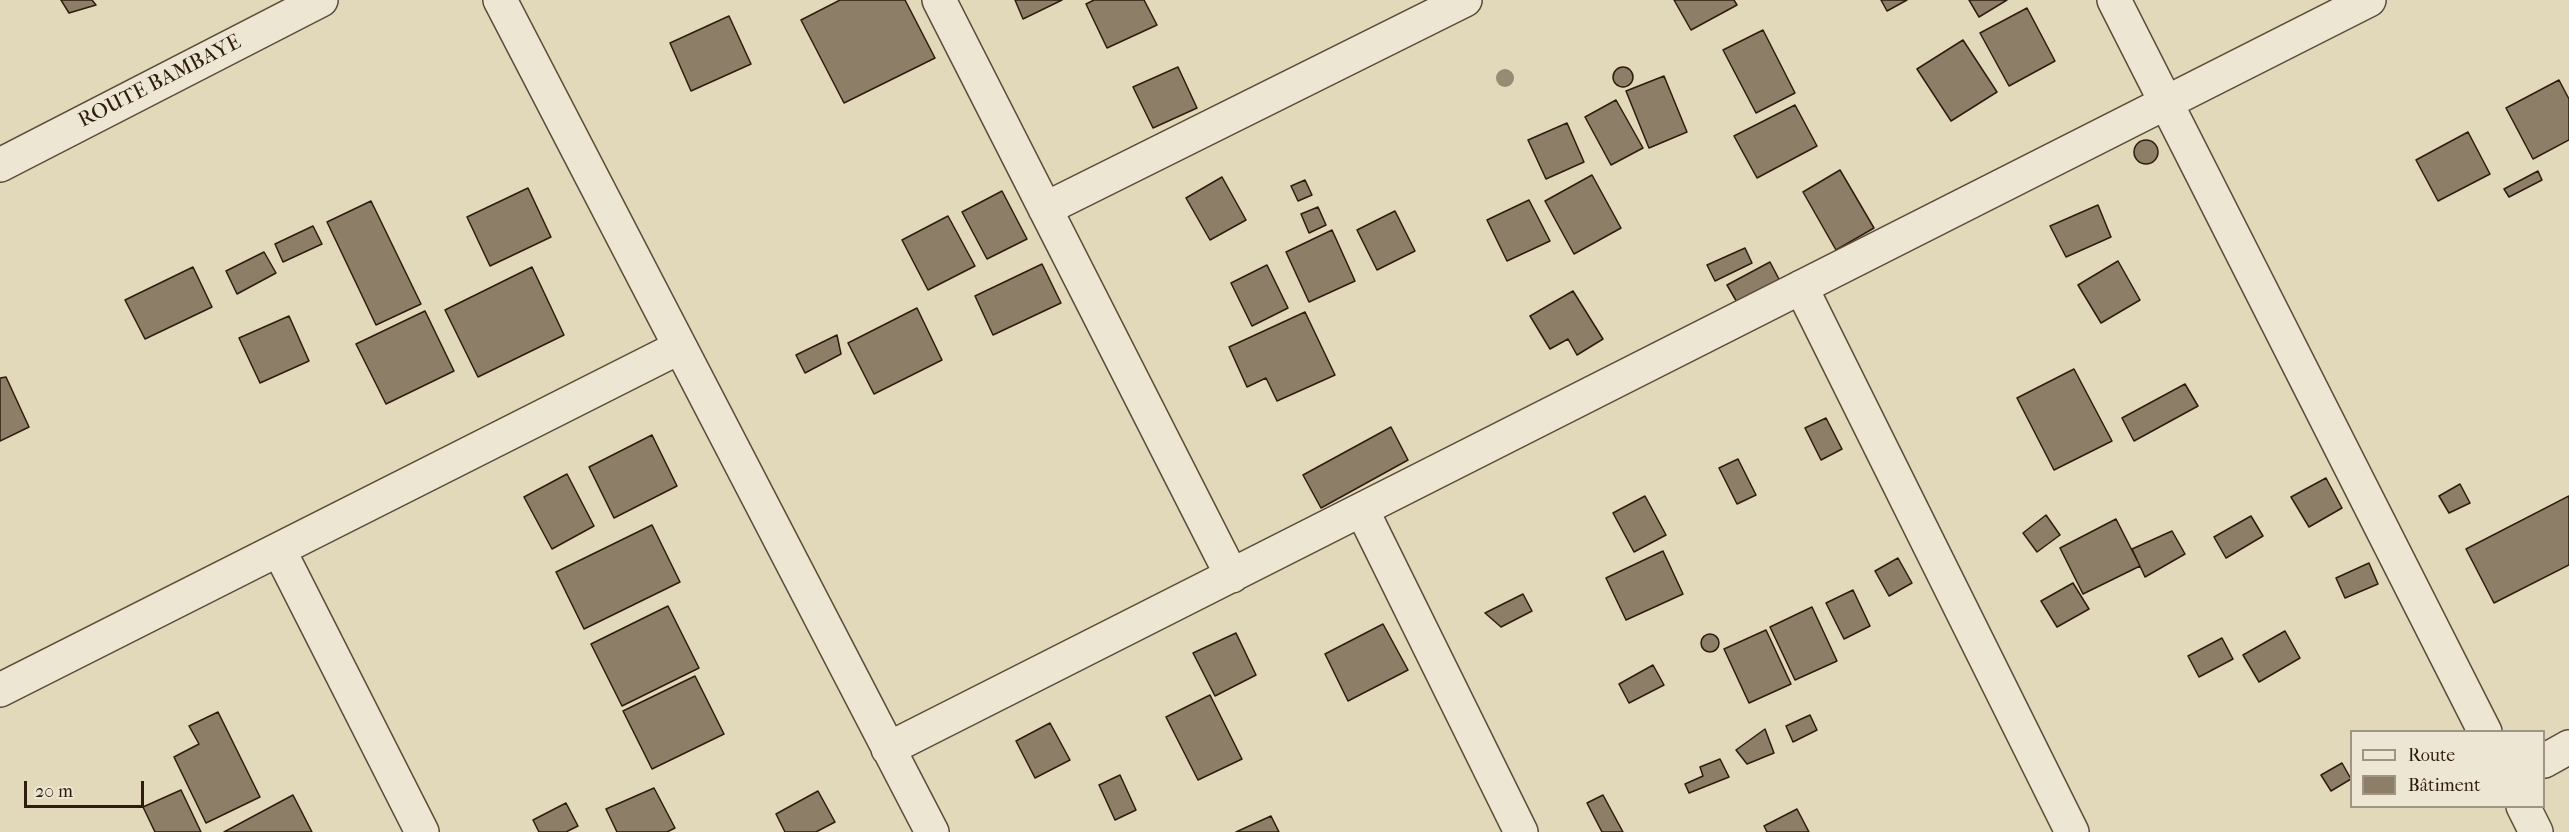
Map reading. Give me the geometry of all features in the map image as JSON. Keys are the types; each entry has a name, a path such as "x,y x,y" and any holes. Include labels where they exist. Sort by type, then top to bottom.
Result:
{"street":[{"name":"ROUTE BAMBAYE","path":"0,165 321,0"},
{"path":"500,0 932,832"},
{"path":"939,0 1232,576"},
{"path":"1045,208 1465,0"},
{"path":"2114,0 2484,730"},
{"path":"888,749 2369,0"},
{"path":"1801,287 2072,832"},
{"path":"0,690 680,347"},
{"path":"1362,510 1521,832"},
{"path":"279,550 422,832"},
{"path":"2545,760 2569,747"},
{"path":"2524,808 2536,832"}],"building":[{"path":"61,0 92,0 96,5 69,13"},
{"path":"840,0 905,0 935,58 844,103 801,20"},
{"path":"1015,0 1062,0 1023,19"},
{"path":"1094,0 1144,0 1157,25 1107,48 1086,4"},
{"path":"1674,0 1734,0 1737,5 1691,30"},
{"path":"1881,0 1907,0 1887,11"},
{"path":"1969,0 2007,0 1979,17"},
{"path":"2027,8 2055,61 2009,86 1980,33"},
{"path":"729,16 751,64 691,91 670,43"},
{"path":"1763,30 1795,93 1756,113 1723,50"},
{"path":"1963,40 1997,92 1951,121 1917,69"},
{"path":"1178,67 1197,108 1153,128 1133,87"},
{"path":"1623,67 1630,70 1633,77 1630,84 1623,87 1616,84 1613,77 1616,70"},
{"path":"1664,76 1687,132 1649,148 1626,91"},
{"path":"2559,80 2569,99 2569,140 2533,159 2506,108"},
{"path":"1616,100 1643,148 1611,165 1585,117"},
{"path":"1795,105 1817,146 1757,178 1734,136"},
{"path":"1567,123 1584,162 1546,179 1528,140"},
{"path":"2468,132 2490,174 2438,201 2416,160"},
{"path":"2146,140 2151,141 2157,147 2157,157 2151,163 2146,164 2141,163 2135,157 2134,152 2135,147 2141,141"},
{"path":"1840,170 1874,228 1836,250 1803,192"},
{"path":"2538,171 2542,180 2509,197 2504,189"},
{"path":"1592,175 1621,228 1574,254 1545,201"},
{"path":"1222,177 1246,220 1210,240 1186,198"},
{"path":"1305,180 1312,195 1298,201 1291,186"},
{"path":"528,188 551,237 490,266 467,217"},
{"path":"1002,191 1027,239 987,259 962,212"},
{"path":"1529,200 1550,241 1507,261 1487,220"},
{"path":"371,201 421,304 376,325 327,222"},
{"path":"2098,205 2111,237 2066,257 2050,226"},
{"path":"1318,207 1326,225 1309,233 1301,214"},
{"path":"1395,211 1415,251 1377,270 1357,230"},
{"path":"948,216 975,266 928,290 902,240"},
{"path":"313,226 322,244 283,262 275,244"},
{"path":"1332,230 1355,281 1309,302 1286,252"},
{"path":"1745,248 1752,263 1715,281 1707,265"},
{"path":"264,252 276,273 237,294 226,271"},
{"path":"2118,261 2140,300 2101,323 2078,285"},
{"path":"1770,262 1780,281 1738,304 1727,285"},
{"path":"1042,264 1061,303 993,335 975,296"},
{"path":"1267,265 1288,308 1252,326 1231,283"},
{"path":"193,267 212,307 145,339 125,300"},
{"path":"532,267 564,335 478,377 445,310"},
{"path":"1573,291 1603,339 1577,355 1568,339 1550,349 1530,316"},
{"path":"917,308 942,360 874,394 848,343"},
{"path":"425,311 454,371 386,404 356,344"},
{"path":"1305,312 1335,375 1277,401 1266,378 1247,387 1229,347"},
{"path":"289,316 309,361 260,383 239,338"},
{"path":"837,335 841,354 805,373 796,355"},
{"path":"2074,369 2112,441 2054,470 2017,398"},
{"path":"6,377 29,427 0,441 0,378"},
{"path":"2185,384 2198,406 2134,441 2122,418"},
{"path":"1826,418 1842,449 1821,460 1805,428"},
{"path":"1391,427 1408,460 1321,508 1303,475"},
{"path":"652,435 677,486 614,518 589,467"},
{"path":"1738,459 1756,495 1737,504 1719,468"},
{"path":"567,474 594,526 552,549 524,497"},
{"path":"2326,478 2342,508 2309,527 2291,497"},
{"path":"2460,484 2470,503 2449,513 2439,496"},
{"path":"1645,496 1666,535 1634,552 1613,513"},
{"path":"2569,496 2569,565 2494,603 2466,549"},
{"path":"2046,515 2060,535 2037,552 2023,533"},
{"path":"2251,516 2263,536 2226,558 2214,537"},
{"path":"2116,519 2140,566 2083,594 2060,548"},
{"path":"652,525 680,582 584,629 556,572"},
{"path":"2172,531 2185,554 2145,577 2132,549"},
{"path":"1663,551 1683,594 1626,620 1606,578"},
{"path":"1898,558 1912,583 1889,596 1875,571"},
{"path":"2369,563 2378,584 2345,598 2336,578"},
{"path":"2073,583 2089,609 2057,627 2041,601"},
{"path":"1853,590 1870,626 1844,639 1826,603"},
{"path":"1523,594 1532,611 1501,627 1485,613"},
{"path":"668,606 699,668 622,706 591,644"},
{"path":"1812,607 1837,661 1795,680 1770,627"},
{"path":"1383,624 1408,670 1348,701 1325,654"},
{"path":"1766,630 1791,684 1749,703 1724,649"},
{"path":"2285,631 2300,658 2259,682 2243,655"},
{"path":"1236,633 1256,675 1215,696 1193,653"},
{"path":"1710,634 1716,637 1719,643 1716,649 1710,652 1704,649 1701,643 1704,637"},
{"path":"2222,638 2233,659 2199,677 2188,656"},
{"path":"1653,665 1664,685 1629,703 1619,684"},
{"path":"695,676 724,734 652,769 623,711"},
{"path":"1210,695 1242,759 1198,780 1166,717"},
{"path":"218,712 260,797 206,823 174,757 199,744 189,726"},
{"path":"1810,715 1817,730 1793,742 1786,726"},
{"path":"1050,723 1070,760 1035,778 1016,741"},
{"path":"1765,729 1774,753 1747,764 1736,750"},
{"path":"1720,759 1729,777 1689,793 1685,784 1703,776 1700,767"},
{"path":"2342,763 2350,780 2331,791 2321,775"},
{"path":"1120,775 1136,810 1115,820 1099,785"},
{"path":"654,788 675,828 667,832 617,832 606,809"},
{"path":"181,790 201,832 155,832 143,807"},
{"path":"818,791 835,822 816,832 785,832 776,814"},
{"path":"293,795 312,832 224,832"},
{"path":"1603,795 1623,832 1602,832 1587,803"},
{"path":"566,803 578,826 566,832 539,832 533,820"},
{"path":"1797,809 1809,832 1767,832 1764,826"},
{"path":"1271,816 1279,832 1236,832"}]}
